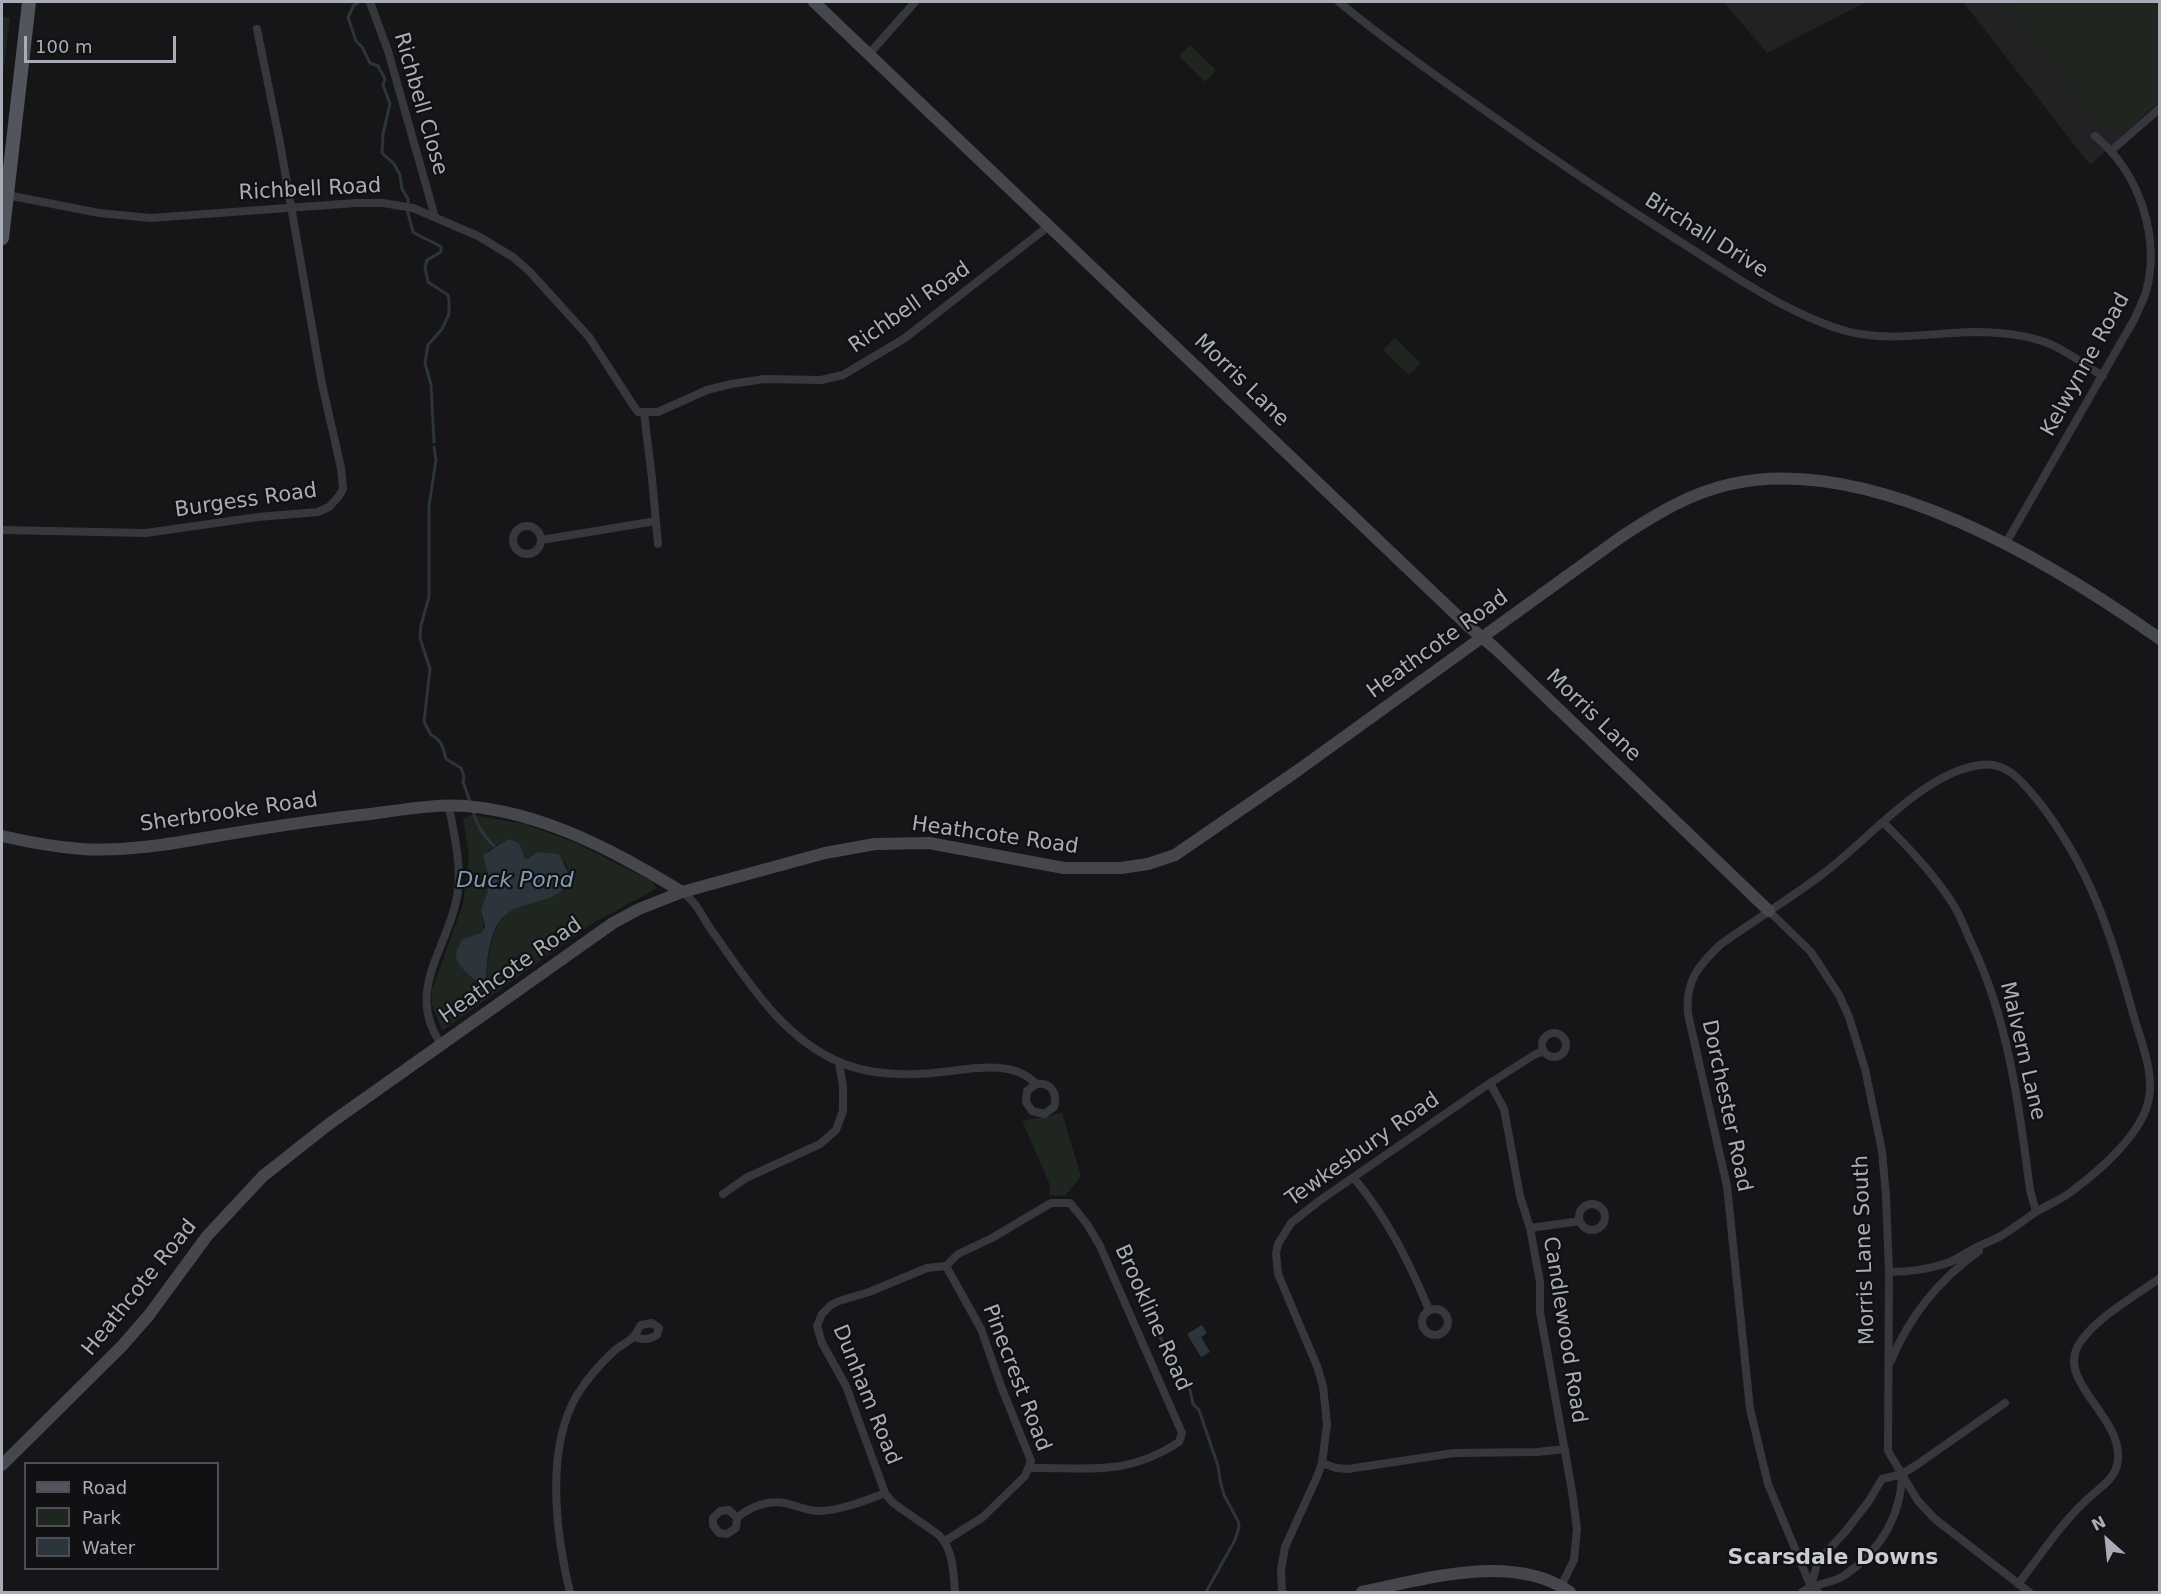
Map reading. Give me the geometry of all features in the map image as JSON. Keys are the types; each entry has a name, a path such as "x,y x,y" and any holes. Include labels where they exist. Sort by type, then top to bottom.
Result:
{"main road":[{"path":"2,238 29,2"}],"street":[{"name":"Richbell Close","path":"369,2 388,51 435,217"},
{"name":"Morris Lane","path":"814,2 1640,789"},
{"path":"869,54 915,2"},
{"name":"Birchall Drive","path":"1339,2 1463,95 1632,212 1727,273 1813,318 1846,331 1864,334 1917,335 1974,332 2018,336 2059,348 2103,376"},
{"name":"Burgess Road","path":"2,530 146,532 258,517 318,512 336,501 343,489 341,468 322,384 257,29"},
{"path":"2111,151 2160,108"},
{"name":"Kelwynne Road","path":"2006,543 2103,376 2135,318 2146,292 2150,261 2148,225 2143,206 2120,160 2095,136"},
{"name":"Richbell Road","path":"7,195 127,217 150,218 291,207 383,203 413,208 487,241 513,257 530,272 590,337 633,405 638,412 644,413 658,412 707,390 731,384 764,380 821,380 843,375 905,338 1050,225"},
{"path":"644,413 658,544"},
{"name":"Heathcote Road","path":"2,1465 122,1346 149,1315 207,1236 252,1186 280,1161 613,923 639,909 682,892 825,853 875,844 929,843 1064,868 1121,868 1148,864 1175,855 1653,516 1695,495 1732,483 1762,479 1833,482 1897,498 1978,529 2006,543 2160,639"},
{"path":"541,540 656,521"},
{"name":"Dorchester Road","path":"1814,1590 1768,1484 1750,1409 1727,1186 1692,1034 1687,1004 1689,985 1707,957 1721,944 1824,874 1883,822 1934,783 1956,772 1984,764 2005,768 2015,775 2061,830 2094,891 2106,922 2138,1032 2150,1083 2148,1105 2142,1119 2130,1136 2071,1192 2036,1212"},
{"name":"Morris Lane South","path":"1640,789 1811,952 1839,994 1849,1017 1865,1069 1882,1151 1888,1272 1888,1451 1918,1501 1935,1519 2029,1593"},
{"name":"Sherbrooke Road","path":"2,836 46,846 107,849 173,843 323,819 464,806 506,813 564,830 638,866 682,892"},
{"path":"441,1044 431,1026 425,998 429,977 450,922 458,891 457,848 449,807"},
{"name":"Malvern Lane","path":"1883,822 1927,867 1953,903 1980,961 1997,1008 2009,1056 2030,1190 2036,1212"},
{"path":"682,892 692,899 708,925 773,1014 789,1030 838,1062 897,1074 1010,1069 1029,1076 1036,1084"},
{"name":"Tewkesbury Road","path":"1282,1593 1281,1570 1285,1547 1322,1463 1327,1425 1323,1386 1317,1366 1278,1274 1276,1253 1283,1233 1291,1223 1319,1201 1490,1083 1543,1051"},
{"path":"723,1194 746,1178 820,1144 836,1130 843,1111 843,1086 838,1062"},
{"name":"Candlewood Road","path":"1490,1083 1504,1109 1520,1196 1530,1228 1540,1282 1540,1312 1577,1529 1574,1560 1566,1589"},
{"path":"1354,1178 1389,1225 1412,1267 1429,1310"},
{"name":"Brookline Road","path":"946,1266 958,1254 992,1238 1051,1203 1070,1203 1088,1224 1101,1246 1182,1432 1179,1442 1172,1447 1125,1467 1090,1470 1061,1467 1030,1468"},
{"path":"1888,1272 1909,1271 1950,1262 2000,1237 2036,1212"},
{"path":"1530,1228 1580,1221"},
{"path":"1888,1366 1899,1342 1918,1312 1958,1266 1985,1244"},
{"name":"Pinecrest Road","path":"945,1541 983,1517 1025,1476 1030,1468 1030,1453 1001,1386 981,1329 946,1266"},
{"name":"Dunham Road","path":"945,1541 939,1534 893,1503 885,1493 846,1386 822,1343 817,1326 822,1314 839,1301 869,1292 927,1268 946,1266"},
{"path":"2018,1584 2081,1504 2111,1478 2116,1469 2117,1447 2113,1431 2076,1375 2076,1349 2091,1329 2160,1278"},
{"path":"570,1593 560,1547 555,1503 564,1429 569,1411 588,1380 616,1349 634,1336"},
{"path":"1814,1590 1818,1561 1845,1532 1869,1501 1882,1479 1902,1474 2005,1403"},
{"path":"1322,1463 1335,1468 1348,1469 1454,1454 1565,1449"},
{"path":"1802,1593 1814,1590 1845,1575 1877,1546 1889,1529 1897,1510 1902,1492 1902,1474"},
{"path":"737,1518 746,1509 777,1502 818,1511 834,1509 885,1493"},
{"path":"945,1541 951,1554 955,1593"},
{"path":"1362,1593 1446,1575 1477,1572 1518,1574 1566,1589"}],"shaded area":[{"path":"1724,2 1866,2 1767,53"},
{"path":"1963,2 2159,2 2159,102 2090,165"}],"green space":[{"path":"2006,2 2159,2 2159,102 2131,127 2109,134 2040,49"},
{"path":"2,17 10,18 2,82"},
{"path":"1190,45 1216,70 1205,82 1179,56"},
{"path":"1395,338 1421,363 1409,375 1383,350"},
{"path":"472,815 525,824 576,843 653,882 656,889 595,922 442,1031 432,1004 432,990 463,904 469,857 463,818","holes":["508,839 521,850 524,858 528,859 535,854 565,862 571,878 559,893 504,916 493,938 488,957 486,983 475,981 458,962 456,955 459,945 484,930 481,910 488,890 487,851"]},
{"path":"1062,1113 1081,1176 1065,1196 1049,1195 1050,1185 1022,1121"}],"water":[{"name":"Duck Pond","path":"508,839 519,843 524,857 528,859 537,852 559,854 571,878 559,893 512,911 499,922 492,938 486,983 483,985 462,968 456,953 462,940 482,932 485,927 481,910 489,879 483,855"},
{"path":"1202,1325 1207,1333 1201,1337 1210,1352 1201,1357 1187,1334"}],"waterway":[{"path":"359,2 354,5 348,17 356,41 362,47 370,63 378,66 385,79 383,85 390,104 383,134 382,153 394,164 400,175 402,189 408,199 408,213 413,232 441,247 441,252 427,260 425,267 428,282 448,295 449,300 449,314 442,329 428,345 425,363 431,385 434,442"},
{"path":"434,447 436,460 429,506 429,597 421,625 420,638 430,669 424,722 431,735 442,745 446,759 461,768 464,776 463,782 471,804"},
{"path":"473,810 481,830 494,846"},
{"path":"1145,1309 1145,1316 1158,1332 1175,1368 1190,1390 1193,1404 1199,1410 1218,1466 1224,1495 1238,1521 1239,1527 1235,1540 1206,1592"}],"district":[{"name":"Scarsdale Downs","path":"1833,1558"}]}
